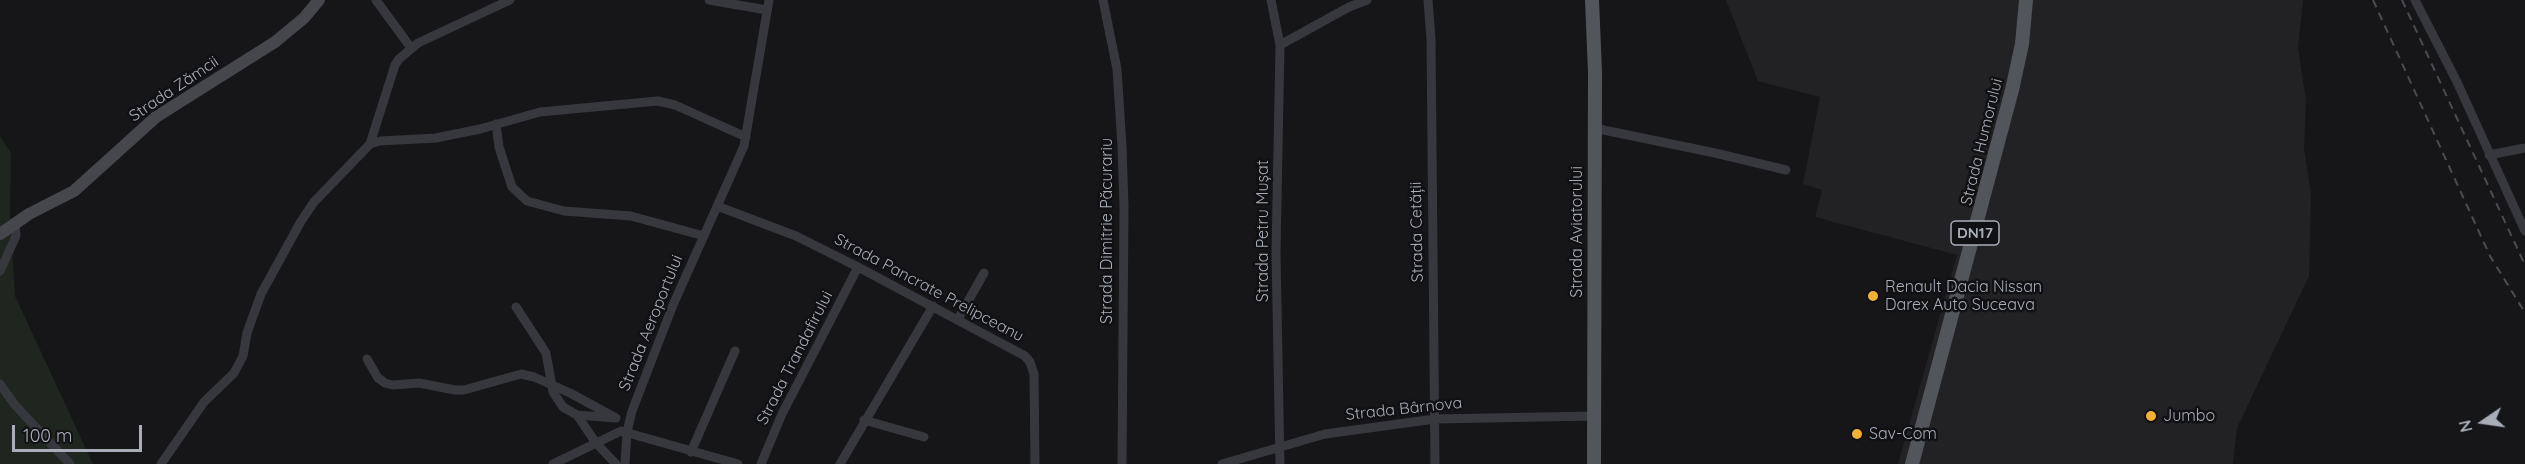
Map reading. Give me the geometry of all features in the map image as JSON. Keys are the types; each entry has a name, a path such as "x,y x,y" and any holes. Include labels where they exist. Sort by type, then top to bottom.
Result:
{"main road":[{"name":"Strada Zămcii","path":"0,234 15,222 74,191 156,117 274,42 304,18 319,0"},
{"name":"Strada Aviatorului","path":"1592,0 1595,48 1594,464"},
{"name":"Strada Humorului","path":"1912,464 2014,81 2022,45 2026,0"}],"street":[{"path":"376,0 411,48"},
{"path":"161,464 204,402 234,373 243,356 247,333 261,294 314,202 370,144 395,65 411,48 481,12 510,0"},
{"name":"Strada Aeroportului","path":"625,464 627,427 673,305 746,137 768,5 709,0"},
{"name":"Strada Dimitrie Păcurariu","path":"1103,0 1117,69 1123,156 1122,464"},
{"name":"Strada Petru Mușat","path":"1271,0 1280,45 1276,253 1280,464"},
{"path":"1280,45 1349,7 1367,0"},
{"name":"Strada Cetății","path":"1428,0 1431,39 1435,464"},
{"path":"2415,0 2457,82 2525,231"},
{"path":"370,144 380,141 436,138 540,112 658,101 675,105 746,137"},
{"name":"Strada Aeroportului","path":"496,124 499,147 512,187 527,201 564,212 631,216 704,236"},
{"path":"1594,128 1786,170"},
{"path":"2489,155 2525,148"},
{"name":"Strada Pancrate Prelipceanu","path":"717,206 796,236 1020,353 1030,362 1034,374 1035,464"},
{"path":"0,271 16,236 15,222"},
{"name":"Strada Trandafirului","path":"761,464 782,414 858,267"},
{"path":"958,319 984,273"},
{"path":"840,464 933,306"},
{"path":"516,307 546,353 553,392 563,407 577,415 616,418"},
{"path":"691,452 735,351"},
{"path":"367,359 378,378 393,385 419,383 464,390 521,374 588,402 627,427 691,452 738,464"},
{"path":"0,384 15,405 70,464"},
{"path":"577,415 596,443 616,464"},
{"name":"Strada Bârnova","path":"1222,464 1337,432 1435,418 1594,416"},
{"path":"864,420 924,437"},
{"path":"553,464 627,427"}],"shaded area":[{"path":"1726,0 2303,0 2298,48 2306,100 2304,148 2311,194 2309,276 2237,428 2233,464 1898,464 1957,255 1815,217 1822,190 1803,184 1820,97 1758,81"},
{"path":"0,136 11,153 10,214 15,296 93,464 0,464"}],"railway":[{"path":"2373,0 2490,256 2524,311"},
{"path":"2402,0 2525,265"}],"place":[{"name":"Renault Dacia Nissan Darex Auto Suceava","path":"1873,296"},
{"name":"Jumbo","path":"2151,416"},
{"name":"Sav-Com","path":"1857,434"}]}
